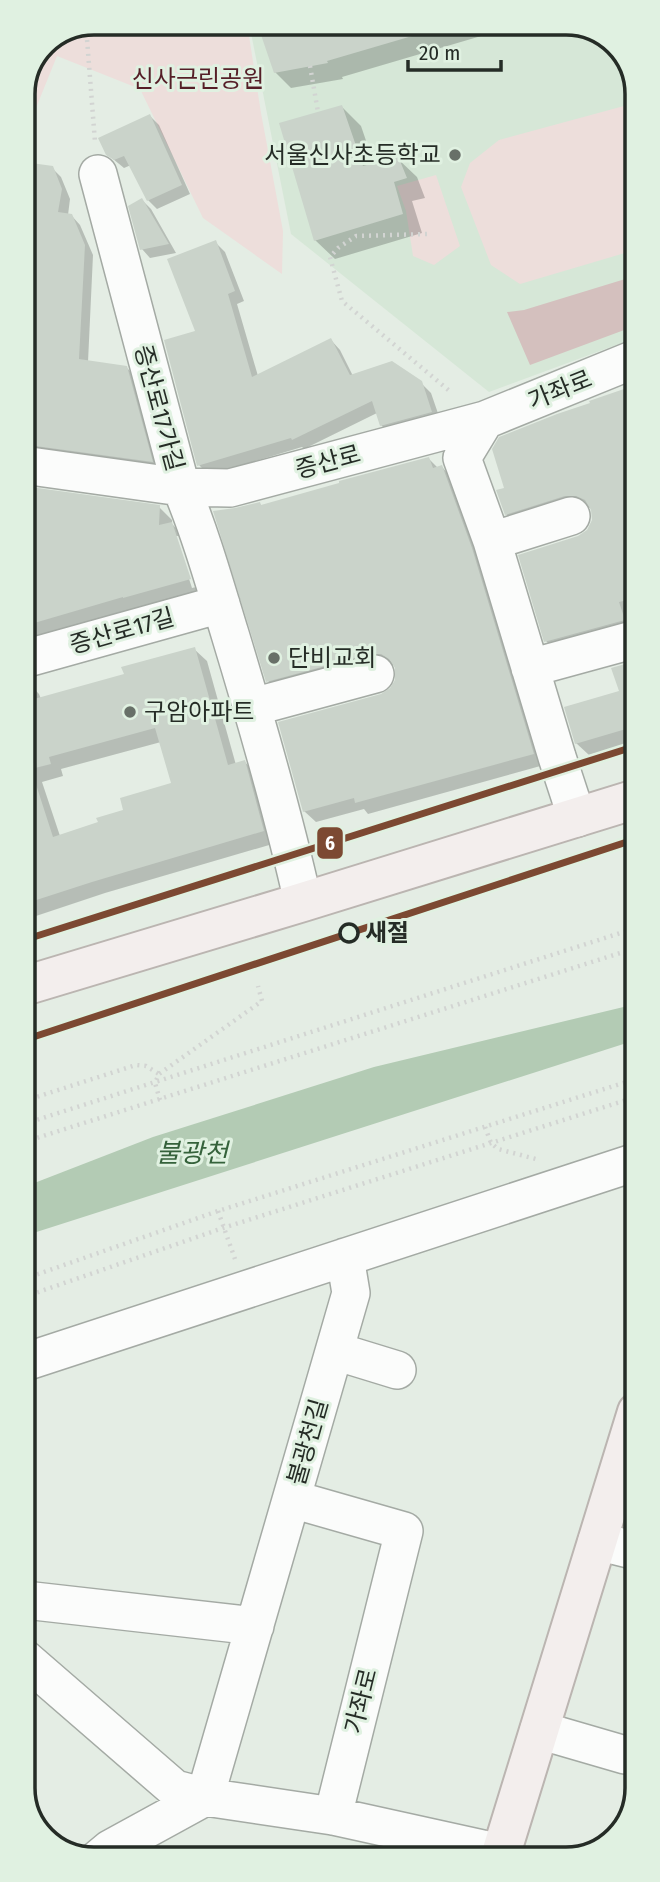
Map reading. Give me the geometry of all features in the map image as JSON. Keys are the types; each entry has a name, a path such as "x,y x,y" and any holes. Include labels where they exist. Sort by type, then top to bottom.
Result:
{"main road":[{"path":"35,983 625,803"},
{"path":"502,1847 625,1451"}],"street":[{"name":"증산로17가길","path":"35,467 181,487 97,174"},
{"name":"가좌로","path":"485,421 625,364"},
{"name":"증산로","path":"181,487 230,488 485,421"},
{"path":"485,421 462,458 492,541 577,818"},
{"path":"181,487 194,518 253,707 303,902"},
{"path":"492,541 571,516"},
{"name":"증산로17길","path":"35,656 221,604"},
{"path":"530,668 625,642"},
{"path":"253,707 375,674"},
{"path":"35,1358 625,1166"},
{"name":"불광천길","path":"205,1797 351,1293 345,1257"},
{"path":"335,1351 397,1370"},
{"name":"가좌로","path":"292,1499 404,1531 333,1816"},
{"path":"597,1541 625,1549"},
{"path":"35,1601 256,1626"},
{"path":"35,1668 175,1789 205,1797 333,1816 466,1847"},
{"path":"539,1730 625,1755"},
{"path":"114,1847 205,1797"}],"path":[{"path":"87,36 97,174"},
{"path":"310,66 318,111"},
{"path":"427,234 356,236 338,248 330,257 342,301 485,421"},
{"path":"35,1121 625,932"},
{"path":"35,1139 625,952"},
{"path":"160,1100 155,1083 159,1073 262,1001 258,986"},
{"path":"35,1097 136,1065 146,1066 159,1073"},
{"path":"35,1275 218,1211 625,1082"},
{"path":"35,1293 223,1228 625,1100"},
{"path":"485,1127 491,1143"},
{"path":"218,1211 223,1228"}],"shaded area":[{"name":"서울신사초등학교","path":"251,35 570,35 596,43 617,64 625,94 625,342 489,392 291,234"},
{"path":"625,279 625,330 530,365 507,312 524,310"}],"green space":[{"name":"신사근린공원","path":"94,35 249,35 283,231 282,274 203,218 140,89 57,56 35,110 39,71 52,52 71,39"},
{"path":"625,106 625,253 520,284 491,265 461,187 470,163 499,140"},
{"path":"436,175 460,246 434,265 413,256 406,211 397,186"}],"water":[{"name":"불광천","path":"625,1007 625,1044 35,1232 35,1183 153,1137 374,1067"}],"building":[{"path":"261,35 416,35 327,61 328,63 274,73"},
{"path":"342,105 363,166 398,156 407,178 394,182 403,214 314,241 279,123"},
{"path":"150,114 182,185 147,201 124,156 114,160 106,155 98,138"},
{"path":"35,164 53,166 62,189 58,212 72,214 85,245 79,359 127,366 153,462 35,446"},
{"path":"142,198 169,244 140,250 128,206"},
{"path":"216,240 235,291 228,294 252,377 331,338 350,375 392,361 422,381 432,412 380,426 372,401 292,440 291,438 197,466 164,340 195,331 167,259"},
{"path":"624,389 625,392 625,601 619,602 625,620 544,642 518,555 578,536 587,530 592,520 591,510 585,500 576,496 565,496 505,515 496,490 504,488 492,449 499,437 590,403 589,401"},
{"path":"429,457 433,468 442,465 472,548 534,754 355,803 354,798 303,812 278,722 381,694 390,688 395,680 395,668 389,659 381,654 370,654 266,682 213,511 260,502 261,505"},
{"path":"35,488 160,505 159,525 172,522 191,579 35,623"},
{"path":"195,647 228,765 245,760 264,831 35,900 35,781 53,837 98,822 96,818 123,810 120,798 171,783 155,728 49,757 51,764 35,768 35,699 124,674 121,667"},
{"path":"625,664 625,729 575,744 564,707 619,691 611,668"}],"transit line":[{"name":"6","path":"35,937 625,749"},
{"name":"6","path":"35,1036 625,843"}],"place":[{"name":"서울신사초등학교","path":"455,155"},
{"name":"단비교회","path":"274,658"},
{"name":"구암아파트","path":"130,712"},
{"name":"새절","path":"349,933"}]}
